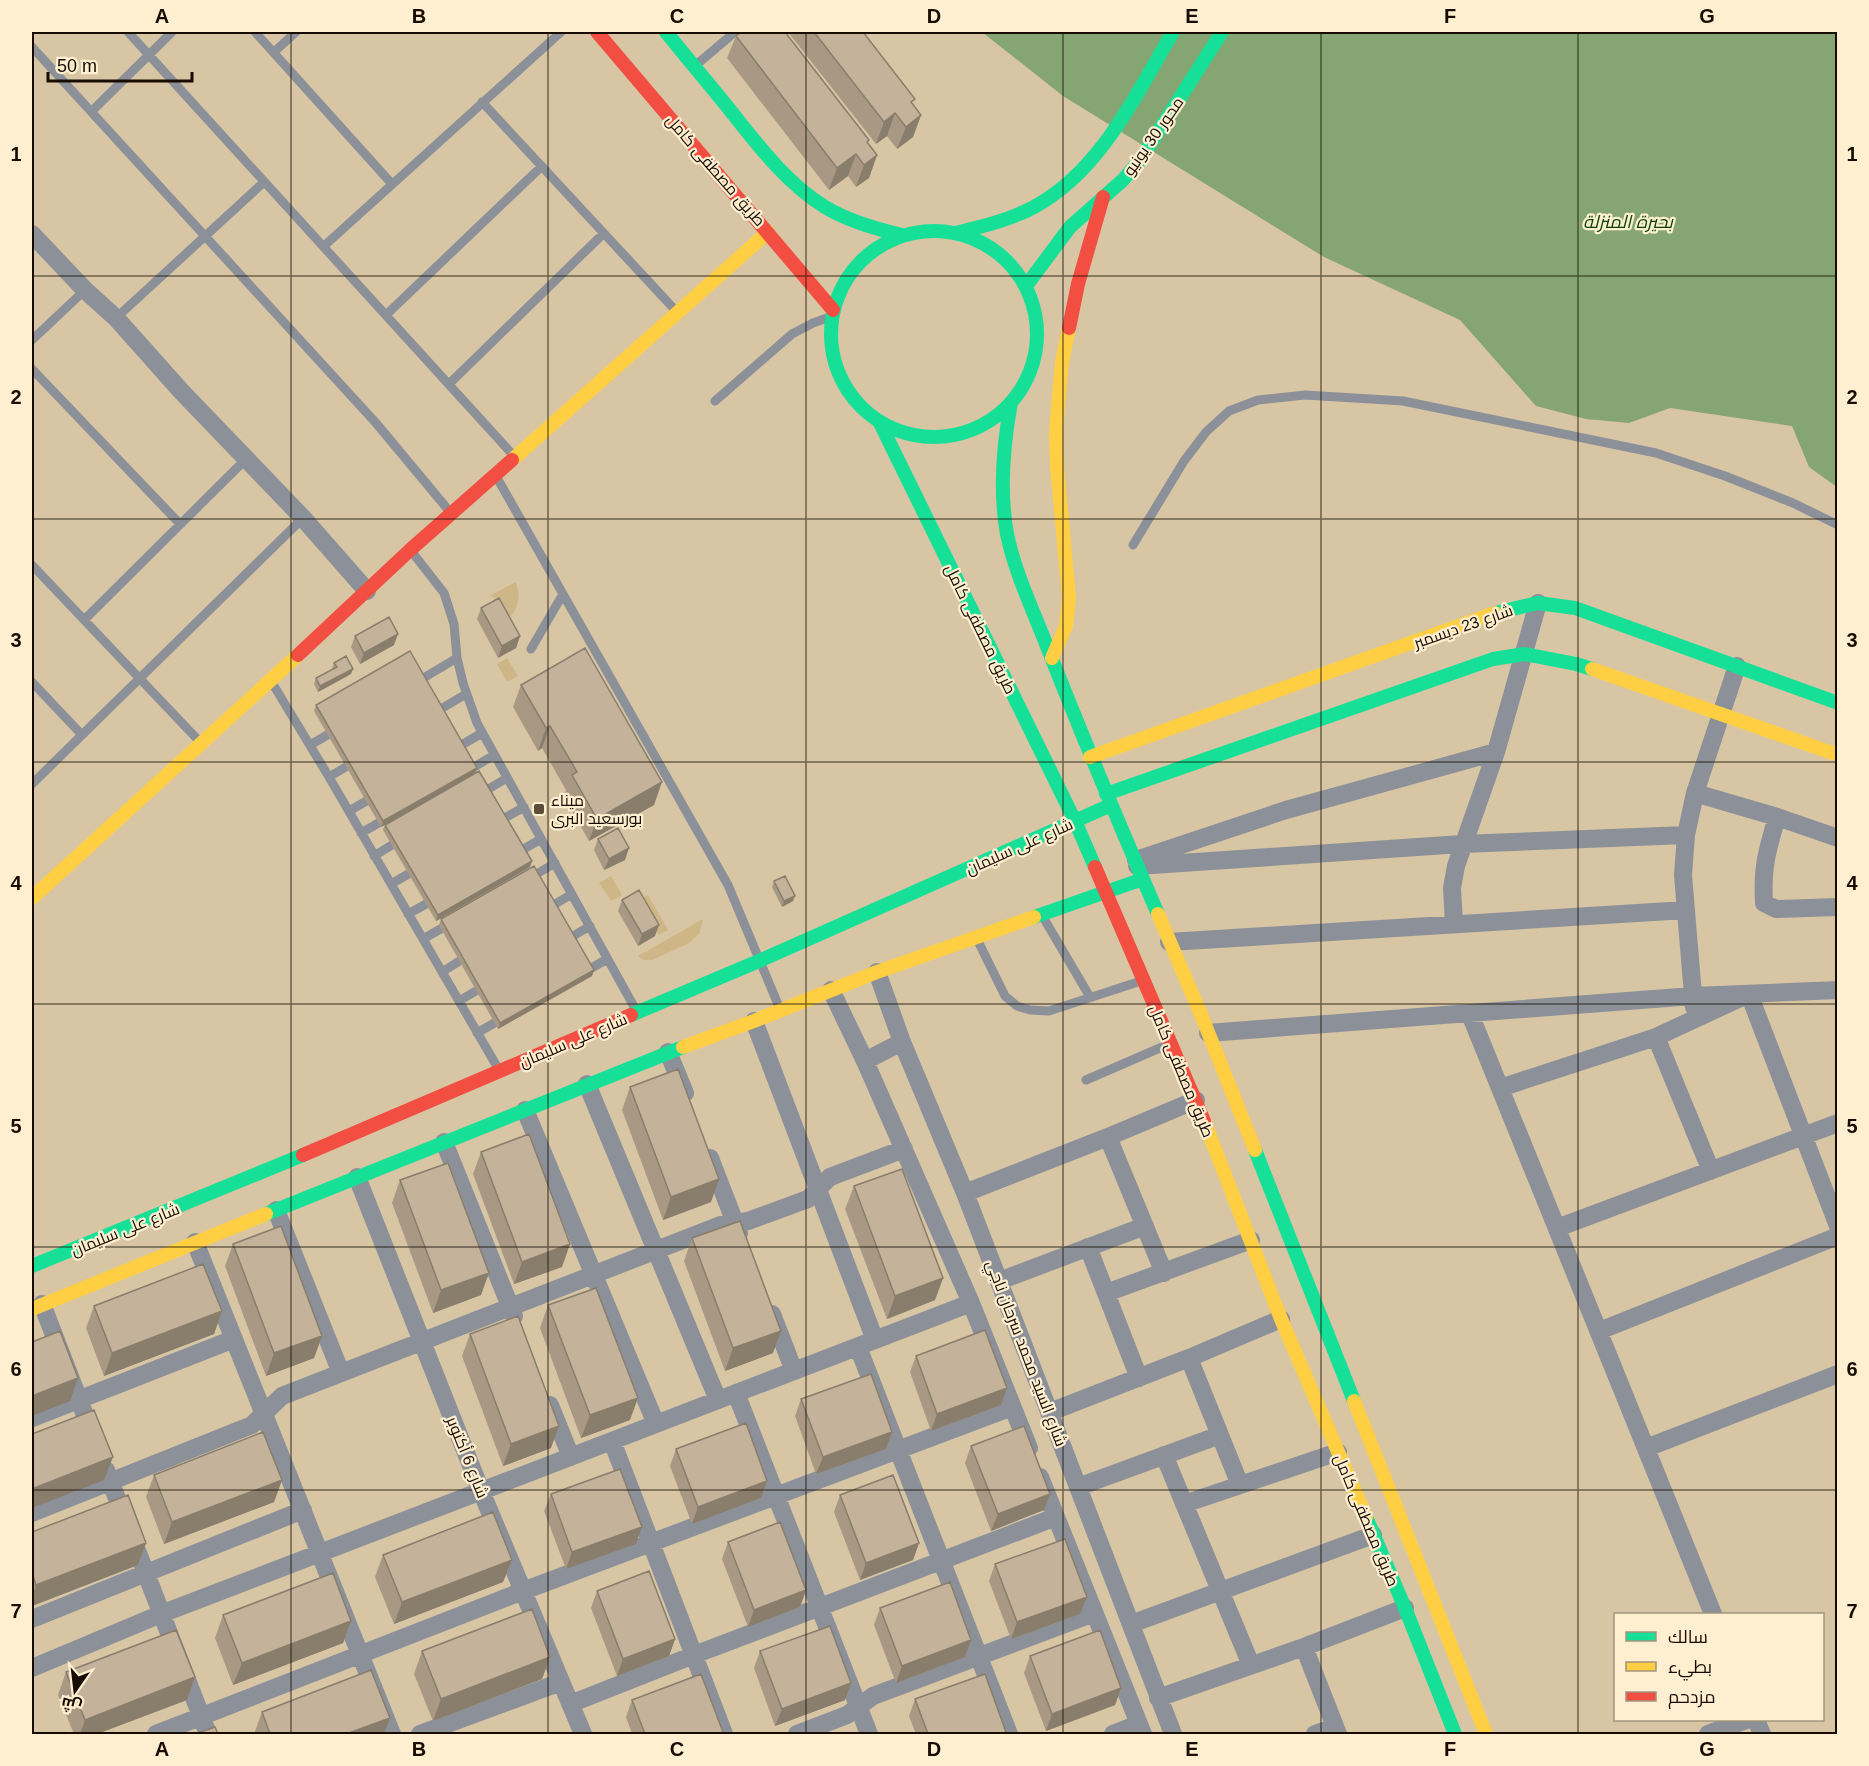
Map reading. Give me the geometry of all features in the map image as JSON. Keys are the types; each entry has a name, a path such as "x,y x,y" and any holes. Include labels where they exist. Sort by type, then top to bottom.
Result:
{"main road":[{"name":"طريق مصطفى كامل","path":"597,32 768,232 832,314"},
{"path":"666,32 771,159 805,193 825,207 847,218 902,235"},
{"path":"956,233 997,224 1036,207 1070,183 1098,152 1173,32"},
{"name":"محور 30 يونيو","path":"1026,286 1070,226 1123,180 1140,160 1222,32"},
{"path":"1052,658 1066,626 1070,598 1057,466 1056,431 1062,362 1078,284 1103,197"},
{"path":"929,231 956,233 989,246 1016,270 1033,302 1037,320 1036,355 1022,389 998,415 983,425 948,436 912,435 879,421 857,403 841,379 832,351 832,314 838,293 847,277 858,263 878,247 902,235 929,231"},
{"path":"32,898 202,744 410,550 768,232"},
{"name":"طريق مصطفى كامل","path":"1011,403 1002,462 1004,524 1011,552 1090,757 1208,1033 1486,1734"},
{"name":"طريق مصطفى كامل","path":"879,421 1075,821 1196,1100 1281,1319 1405,1608 1455,1734"},
{"name":"شارع 23 ديسمبر","path":"1090,757 1507,609 1538,603 1575,608 1838,703"},
{"path":"1108,800 1493,659 1525,654 1576,664 1838,755"},
{"name":"شارع على سليمان","path":"32,1266 206,1202 500,1071 1075,821 1108,800"},
{"path":"37,1307 195,1242 219,1228 276,1210 668,1052 754,1022 877,972 975,936 1106,892 1138,869"}],"street":[{"path":"32,234 85,290 116,318 303,518 367,591"},
{"path":"1454,924 1452,888 1462,844 1475,815 1496,752 1538,603"},
{"path":"1695,1021 1683,875 1686,835 1695,793 1719,713 1737,666"},
{"path":"1138,869 1286,810 1496,752"},
{"path":"1695,793 1838,838"},
{"path":"1777,817 1765,858 1764,903 1776,909 1838,907"},
{"path":"1138,869 1462,844 1686,835"},
{"path":"1170,942 1686,910"},
{"name":"شارع السيد محمد سرحان ناجي","path":"877,972 902,1042 965,1193 1173,1734"},
{"name":"شارع السيد محمد سرحان ناجي","path":"831,990 865,1061 972,1303 1141,1729"},
{"path":"1208,1033 1693,996 1838,990"},
{"path":"1500,1088 1656,1037 1695,1021 1749,994"},
{"path":"1749,994 1836,1219"},
{"path":"1470,1014 1713,1613"},
{"path":"754,1022 875,1340"},
{"path":"1656,1037 1711,1171"},
{"path":"865,1061 902,1042"},
{"path":"668,1052 689,1105"},
{"path":"587,1084 718,1400"},
{"path":"965,1193 1196,1100"},
{"path":"525,1110 656,1424"},
{"path":"1557,1228 1838,1123"},
{"path":"702,1137 744,1244"},
{"path":"1108,1137 1164,1273"},
{"path":"444,1142 519,1328"},
{"path":"32,1513 252,1425 282,1396 721,1225 748,1221 808,1199 830,1177 904,1149"},
{"name":"شارع 6 أكتوبر","path":"357,1177 481,1491 583,1734"},
{"path":"276,1210 341,1373"},
{"path":"999,1281 1144,1226"},
{"path":"1599,1331 1838,1236"},
{"path":"1106,1293 1251,1240"},
{"path":"195,1242 392,1734"},
{"path":"1088,1247 1139,1378"},
{"path":"765,1297 794,1371"},
{"path":"32,1668 161,1614 972,1303"},
{"path":"37,1307 78,1399 208,1734"},
{"path":"1050,1412 1189,1358 1281,1319"},
{"path":"32,1418 234,1339"},
{"path":"858,1347 1009,1734"},
{"path":"1189,1358 1240,1485"},
{"path":"1646,1448 1838,1374"},
{"path":"545,1392 571,1456"},
{"path":"736,1393 869,1734"},
{"path":"156,1734 651,1542 1012,1407"},
{"path":"1078,1487 1220,1435"},
{"path":"612,1441 724,1734"},
{"path":"1184,1504 1338,1452"},
{"path":"1164,1455 1251,1665"},
{"path":"32,1619 303,1510"},
{"path":"570,1704 1056,1516"},
{"path":"1131,1624 1374,1535"},
{"path":"1158,1698 1304,1647 1405,1608"},
{"path":"797,1734 847,1715 873,1696 1094,1613"},
{"path":"1304,1647 1337,1731 1315,1734"},
{"path":"420,1734 561,1682"},
{"path":"1708,1734 1741,1721"},
{"path":"1113,1734 1141,1729"}],"lane":[{"path":"128,32 515,458"},
{"path":"92,111 172,32"},
{"path":"255,32 392,184"},
{"path":"274,52 296,32"},
{"path":"324,246 561,32"},
{"path":"694,66 735,32"},
{"path":"32,47 376,423 452,514"},
{"path":"482,102 678,313"},
{"path":"386,315 542,166"},
{"path":"116,318 264,182"},
{"path":"448,384 603,234"},
{"path":"32,340 85,290"},
{"path":"715,401 792,334 832,314"},
{"path":"32,369 180,524"},
{"path":"1133,545 1184,461 1206,432 1229,411 1258,400 1305,395 1403,401 1656,453 1725,476 1793,503 1838,525"},
{"path":"84,620 246,459"},
{"path":"495,476 728,885 781,1011"},
{"path":"32,784 303,518"},
{"path":"410,550 437,581 444,593 454,624 457,658 466,694 482,733 637,1012"},
{"path":"32,566 202,744"},
{"path":"531,649 563,594"},
{"path":"410,686 457,658"},
{"path":"270,679 500,1071"},
{"path":"32,682 82,735"},
{"path":"428,717 466,694"},
{"path":"310,745 341,727"},
{"path":"441,757 482,733"},
{"path":"329,777 370,753"},
{"path":"453,779 494,755"},
{"path":"32,769 39,777"},
{"path":"467,801 507,778"},
{"path":"349,811 390,787"},
{"path":"483,830 524,807"},
{"path":"362,833 402,809"},
{"path":"374,856 405,838"},
{"path":"501,861 541,839"},
{"path":"391,884 427,863"},
{"path":"515,886 555,863"},
{"path":"533,917 572,894"},
{"path":"408,914 440,896"},
{"path":"1041,914 1090,998"},
{"path":"423,939 464,915"},
{"path":"551,948 590,926"},
{"path":"975,936 1005,996 1017,1006 1030,1010 1049,1011 1143,981"},
{"path":"442,972 478,950"},
{"path":"577,976 607,959"},
{"path":"459,1001 495,980"},
{"path":"477,1033 514,1012"},
{"path":"1086,1080 1171,1043"}],"shaded area":[{"path":"516,582 518,600 516,609 510,617 491,595"},
{"path":"507,658 518,676 507,682 497,664"},
{"path":"611,876 622,895 611,901 599,883"},
{"path":"648,895 668,930 659,935 638,900"},
{"path":"703,919 699,934 689,943 652,960 644,960 638,956"}],"water":[{"name":"بحيرة المنزلة","path":"982,32 1837,32 1837,487 1809,467 1792,426 1670,408 1629,423 1586,419 1536,406 1460,320 1324,257 1063,96"}],"building":[{"path":"741,32 785,32 869,140 867,142 877,155 864,165 856,154 837,168 736,36"},
{"path":"814,32 863,32 915,99 911,102 921,115 906,127 895,113 884,122"},
{"path":"499,598 520,636 502,646 481,608"},
{"path":"389,617 398,634 364,653 355,636"},
{"path":"585,648 662,782 597,819 572,775 577,772 550,726 546,728 521,685"},
{"path":"410,651 477,768 383,821 316,705"},
{"path":"346,656 353,669 320,686 316,678 337,667 334,663"},
{"path":"479,771 532,861 438,915 385,825"},
{"path":"618,828 629,848 609,859 598,839"},
{"path":"534,866 594,970 500,1023 441,919"},
{"path":"785,876 795,896 784,901 774,881"},
{"path":"639,890 659,925 642,934 622,900"},
{"path":"678,1069 719,1179 671,1197 630,1087"},
{"path":"529,1134 570,1244 522,1262 481,1152"},
{"path":"448,1163 489,1273 441,1290 400,1180"},
{"path":"902,1169 943,1278 895,1296 854,1186"},
{"path":"740,1221 781,1331 733,1348 692,1238"},
{"path":"281,1226 322,1336 274,1353 233,1244"},
{"path":"203,1264 222,1311 112,1353 94,1306"},
{"path":"596,1288 638,1398 590,1415 548,1305"},
{"path":"518,1316 559,1426 511,1444 470,1334"},
{"path":"985,1330 1007,1388 937,1414 916,1356"},
{"path":"60,1331 78,1378 32,1396 32,1342"},
{"path":"871,1374 892,1432 823,1457 801,1399"},
{"path":"94,1410 113,1457 32,1489 32,1434"},
{"path":"746,1423 767,1481 698,1507 676,1449"},
{"path":"1024,1426 1050,1494 998,1514 971,1446"},
{"path":"263,1432 282,1480 172,1522 154,1475"},
{"path":"620,1469 642,1527 572,1552 551,1494"},
{"path":"893,1475 919,1543 866,1563 840,1495"},
{"path":"128,1495 146,1543 36,1585 32,1573 32,1532"},
{"path":"493,1512 512,1560 402,1602 383,1555"},
{"path":"780,1522 806,1590 754,1610 728,1542"},
{"path":"1065,1539 1087,1597 1017,1622 995,1564"},
{"path":"649,1571 675,1639 623,1659 597,1591"},
{"path":"333,1573 351,1621 242,1663 223,1615"},
{"path":"950,1582 971,1640 902,1666 880,1608"},
{"path":"532,1609 550,1657 441,1699 422,1651"},
{"path":"830,1626 851,1683 782,1709 760,1651"},
{"path":"176,1630 195,1677 85,1720 66,1672"},
{"path":"1100,1630 1121,1688 1052,1714 1030,1656"},
{"path":"371,1670 390,1718 346,1734 270,1734 262,1712"},
{"path":"701,1674 723,1732 716,1734 645,1734 632,1700"},
{"path":"985,1674 1006,1732 928,1734 915,1699"},
{"path":"215,1727 218,1734 195,1734"}],"traffic: fast":[{"path":"666,32 762,150 798,187 825,207 843,216 902,235"},
{"path":"956,233 1025,212 1058,192 1079,173 1115,129 1173,32"},
{"path":"1026,286 1070,227 1123,180 1140,160 1222,32"},
{"path":"924,231 944,231 974,238 1000,254 1014,268 1030,294 1037,334 1030,374 1014,400 1000,414 974,430 944,437 924,437 894,430 868,414 854,400 838,374 831,344 831,324 838,294 854,268 868,254 894,238 924,231"},
{"path":"1011,403 1004,452 1003,485 1010,549 1075,716 1158,914"},
{"path":"879,421 1075,821 1095,867"},
{"path":"1495,613 1538,603 1575,608 1838,703"},
{"path":"1106,794 1493,659 1525,654 1592,669"},
{"path":"631,1015 759,961 1111,805"},
{"path":"1034,917 1143,879"},
{"path":"266,1214 683,1047"},
{"path":"1255,1150 1354,1401"},
{"path":"32,1266 303,1155"},
{"path":"1366,1517 1455,1734"}],"traffic: slow":[{"path":"512,460 768,232"},
{"path":"1052,658 1066,626 1069,598 1056,431 1062,362 1069,328"},
{"path":"1090,757 1495,613"},
{"path":"32,898 298,655"},
{"path":"1592,669 1838,755"},
{"path":"1158,914 1255,1150"},
{"path":"683,1047 877,972 1034,917"},
{"path":"1204,1121 1281,1319 1366,1517"},
{"path":"32,1309 266,1214"},
{"path":"1354,1401 1486,1734"}],"traffic: jam":[{"path":"597,32 833,310"},
{"path":"1069,328 1078,284 1103,197"},
{"path":"298,655 410,550 512,460"},
{"path":"1095,867 1204,1121"},
{"path":"303,1155 631,1015"}],"place":[{"name":"ميناء بورسعيد البرى","path":"539,809"}]}
